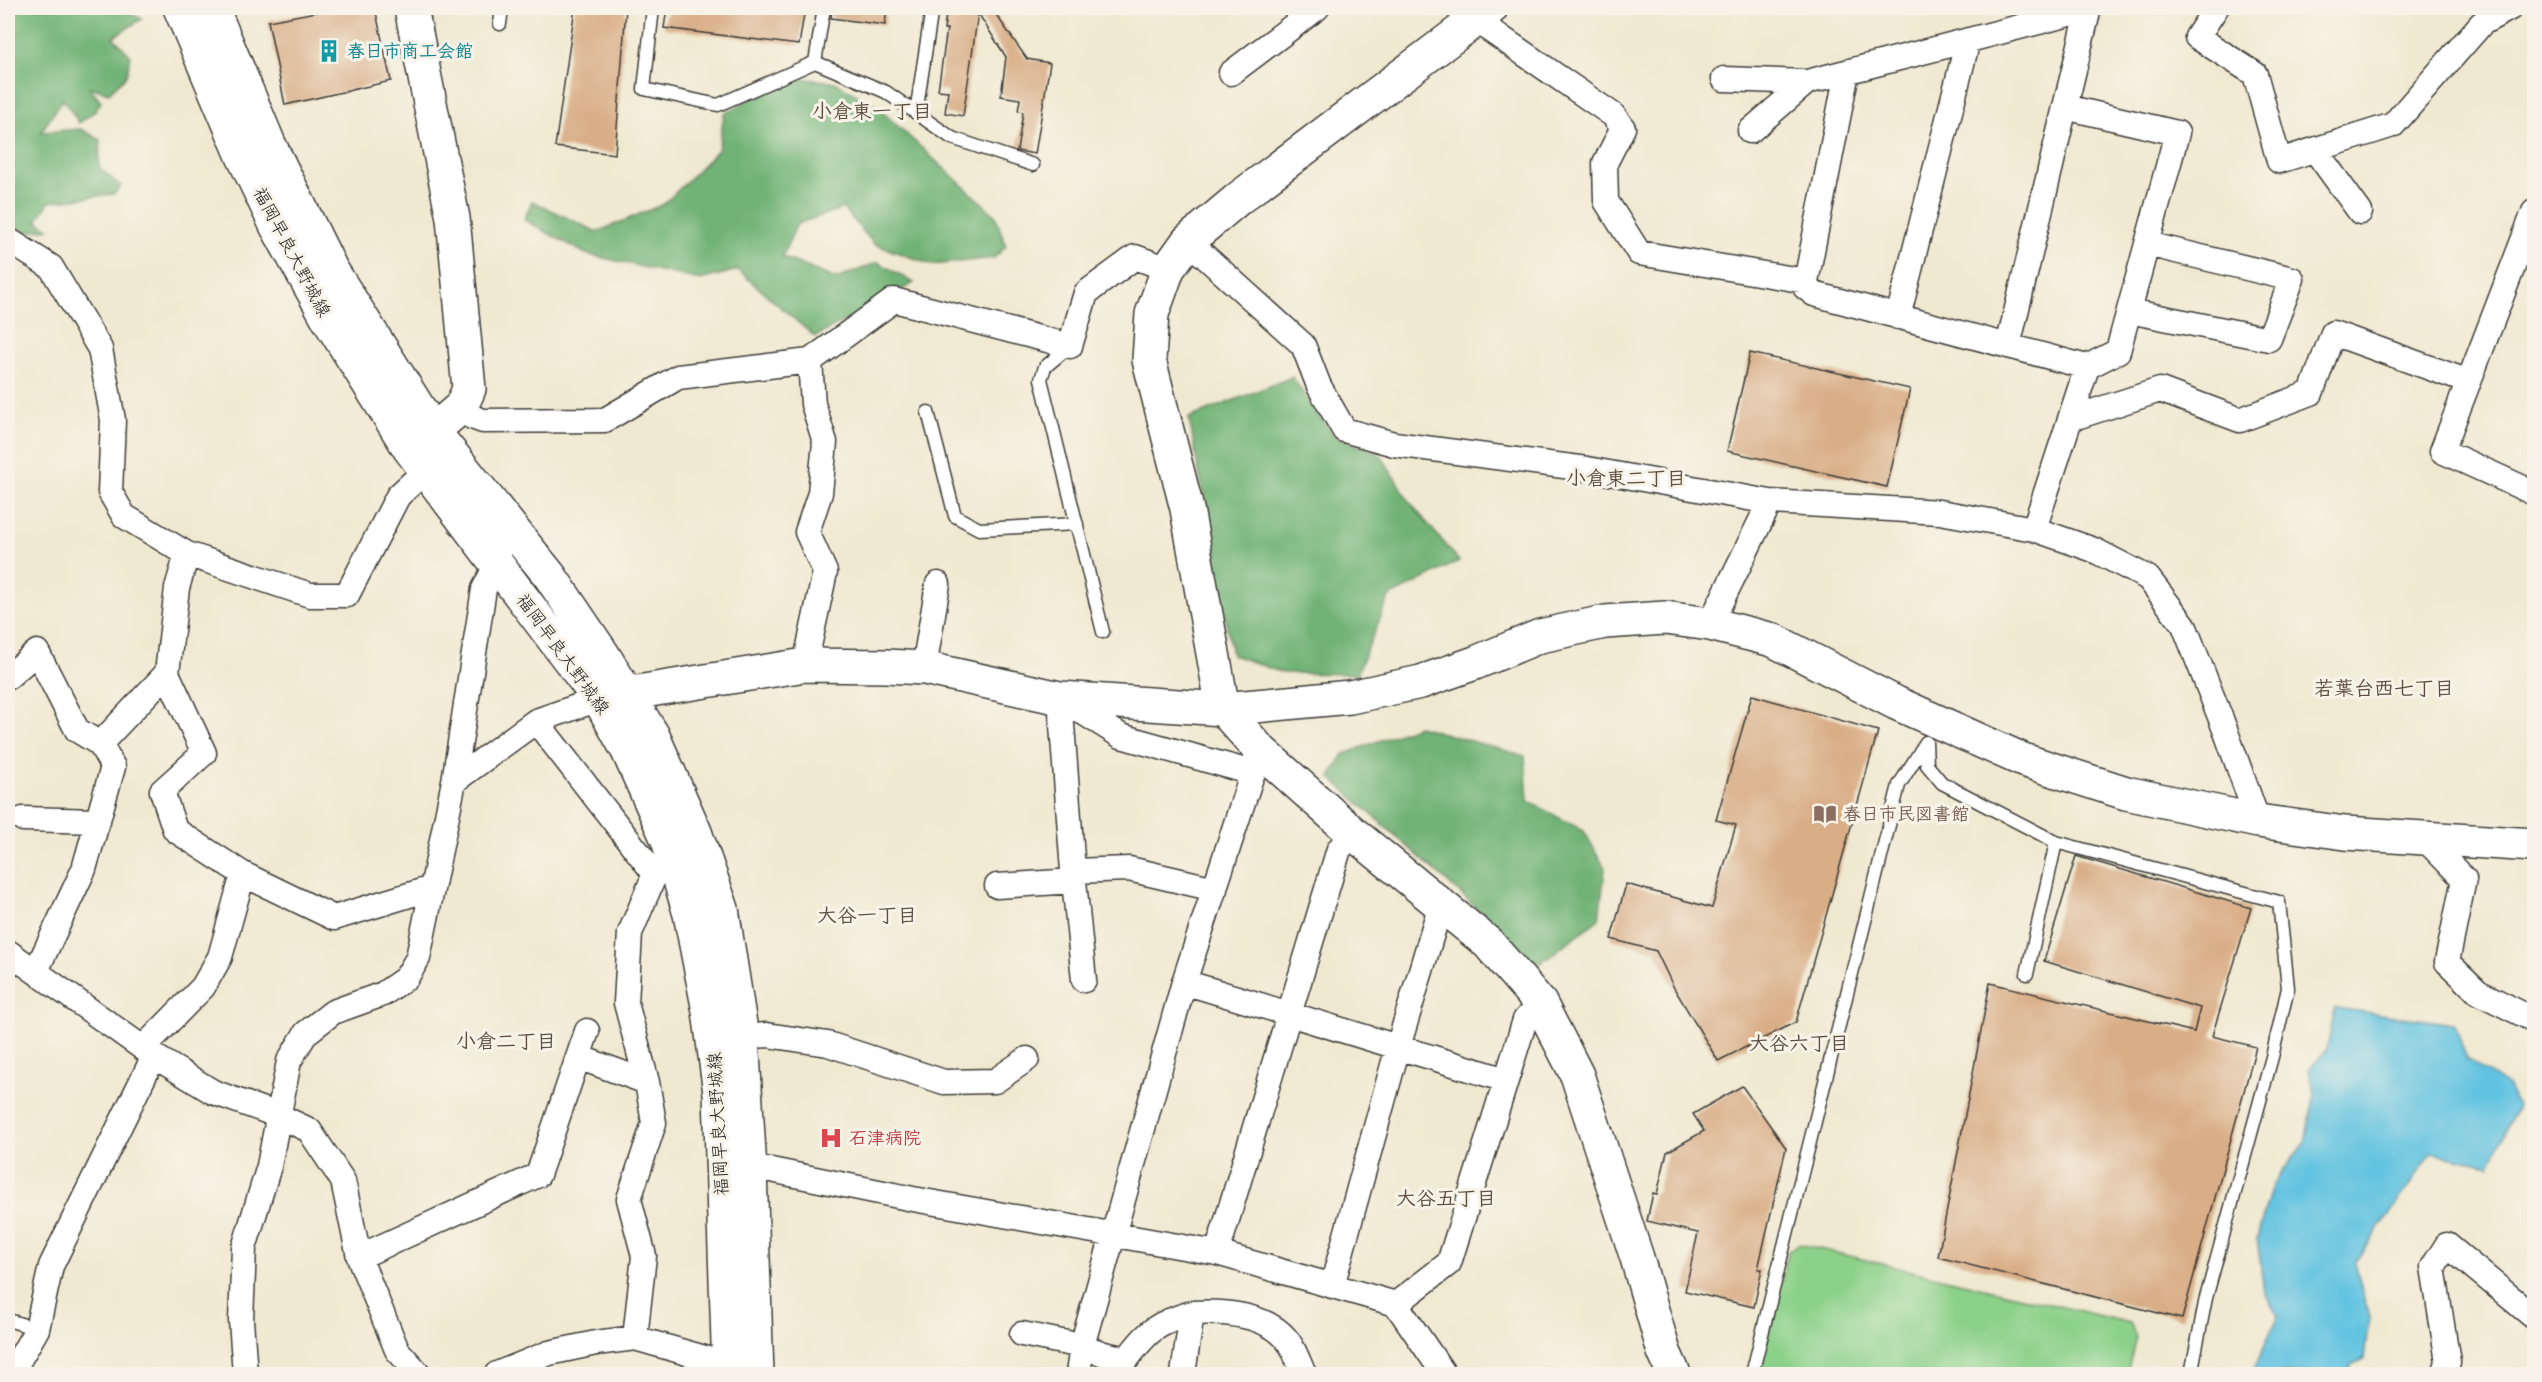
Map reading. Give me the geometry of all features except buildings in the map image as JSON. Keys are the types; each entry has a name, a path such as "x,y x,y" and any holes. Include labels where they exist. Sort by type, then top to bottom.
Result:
{"street":[{"name":"福岡早良大野城線","path":"180,8 243,156 277,227 330,322 409,448 497,564 613,696 653,736 695,832 722,909 742,1037 754,1278 738,1372"},
{"name":"福岡早良大野城線","path":"212,8 269,144 331,268 433,431 550,576 613,696 628,752 669,840 690,914 709,1011 720,1093 724,1231 738,1372"},
{"path":"411,8 453,218 469,389 461,406 433,431"},
{"path":"1231,73 1317,8"},
{"path":"1724,80 1807,82 2089,8 2008,346"},
{"path":"2216,8 2197,37 2255,74 2279,161 2393,125 2482,23 2510,8"},
{"path":"1674,1374 1664,1352 1637,1258 1577,1075 1540,1003 1488,943 1354,834 1257,762 1223,709 1187,509 1149,360 1152,314 1168,269 1188,241 1474,12 1613,115 1623,128 1605,164 1606,201 1639,253 1806,281"},
{"path":"1898,317 1968,40"},
{"path":"1847,72 1805,286 1814,294 2087,367 2118,351 2177,133 2065,107"},
{"path":"1750,131 1807,82"},
{"path":"2315,150 2360,212"},
{"path":"2535,212 2442,451 2535,493"},
{"path":"8,240 51,267 100,350 113,420 110,492 124,516 187,554 310,595 347,596 398,496 426,470 427,454 412,400"},
{"path":"1188,241 1303,345 1319,386 1344,430 1394,444 1587,469 1770,502 1940,512 2034,529 2094,550 2148,578 2184,625 2258,821"},
{"path":"2129,311 2269,339 2292,279 2147,244"},
{"path":"461,406 472,417 483,421 605,420 678,377 810,361 894,300 1070,346 1086,293 1135,257 1168,269"},
{"path":"2070,418 2160,390 2240,420 2311,393 2333,333 2469,382"},
{"path":"805,665 825,572 807,532 820,493 825,442 813,404 810,361"},
{"path":"2034,529 2087,367"},
{"path":"245,1374 241,1320 244,1248 269,1166 289,1061 306,1033 333,1012 383,994 406,978 418,958 454,781 484,589 497,564 501,544 488,499"},
{"path":"1710,624 1770,502"},
{"path":"187,554 177,588 167,673 204,753 162,791 176,830 243,874 334,918 432,888"},
{"path":"924,668 938,584"},
{"path":"454,781 536,721 613,696 683,687 805,665 924,668 1060,698 1223,709 1350,697 1421,682 1540,636 1605,622 1665,618 1710,624 1773,640 1930,731 2126,794 2258,821 2344,832 2535,845"},
{"path":"8,677 37,652 77,730 100,744 113,767 84,869 36,971"},
{"path":"100,744 167,673"},
{"path":"1060,698 1121,736 1257,762"},
{"path":"1060,698 1084,980"},
{"path":"536,721 656,874 630,933 626,1003 647,1082 654,1122 629,1199 644,1256 635,1338"},
{"path":"1078,1374 1082,1346 1112,1234 1184,982 1257,762"},
{"path":"23,819 98,821"},
{"path":"1217,1253 1287,1013 1338,849 1354,834"},
{"path":"2424,838 2464,879 2447,962 2478,992 2535,1020"},
{"path":"997,886 1129,869 1215,889"},
{"path":"11,1374 37,1329 51,1266 149,1052 203,987 220,957 243,874"},
{"path":"1332,1286 1398,1047 1441,904"},
{"path":"8,952 149,1052 213,1092 277,1115 309,1130 343,1181 359,1257 397,1350 419,1374"},
{"path":"1184,982 1506,1080"},
{"path":"1396,1304 1449,1263 1525,1020 1540,1003"},
{"path":"709,1011 725,1030 742,1037 767,1035 828,1044 944,1082 995,1081 1027,1059"},
{"path":"359,1257 538,1175 588,1031"},
{"path":"720,1093 729,1047 742,1037"},
{"path":"578,1058 647,1082"},
{"path":"721,1145 735,1163 750,1170 771,1170 913,1199 1217,1253 1396,1304 1444,1374"},
{"path":"724,1231 732,1188 738,1176 750,1170"},
{"path":"2444,1374 2448,1362 2433,1267 2447,1245 2535,1317"},
{"path":"1022,1334 1082,1346 1127,1359 1140,1341 1163,1322 1192,1313 1212,1312 1261,1320 1287,1340 1301,1373"},
{"path":"1183,1374 1192,1313"},
{"path":"497,1374 549,1353 635,1338 738,1372"}],"lane":[{"path":"500,24 502,8"},
{"path":"653,8 644,89 718,105 816,62 886,92 952,138 1033,165"},
{"path":"816,62 825,8"},
{"path":"916,113 932,8"},
{"path":"1070,346 1045,367 1041,379 1103,632"},
{"path":"928,412 956,516 979,529 1077,524"},
{"path":"1930,731 1926,765 1942,783 2056,842 2279,902 2288,988 2272,1057 2206,1298 2191,1374"},
{"path":"1752,1374 1899,785 1930,731"},
{"path":"2026,974 2056,842"},
{"path":"8,1320 37,1329"}],"green space":[{"path":"105,6 120,9 142,19 113,37 131,56 126,76 109,93 89,87 101,102 95,111 79,123 63,99 41,132 81,129 100,140 99,168 121,186 114,194 49,202 37,221 50,229 25,232 8,225 8,8 79,8 81,10"},
{"path":"788,77 835,82 878,108 995,215 1006,246 994,258 932,265 874,244 843,208 797,224 782,257 836,279 878,262 914,283 815,337 738,270 700,280 586,254 524,220 532,201 597,232 664,204 718,150 724,114"},
{"path":"1292,377 1333,435 1381,455 1408,500 1459,561 1389,597 1357,674 1283,673 1232,655 1189,418"},
{"path":"1418,726 1525,756 1528,801 1584,831 1605,868 1599,919 1539,964 1330,777 1344,754"},
{"path":"1799,1244 2130,1323 2136,1336 2127,1374 1759,1374 1789,1250"}],"water":[{"path":"2335,1008 2455,1024 2466,1058 2508,1087 2517,1106 2490,1165 2432,1153 2355,1263 2369,1318 2364,1359 2352,1365 2349,1374 2252,1374 2278,1315 2264,1292 2257,1238 2272,1185 2305,1142 2315,1094 2309,1070 2327,1049"}],"place":[{"name":"春日市商工会館","path":"329,51"},
{"name":"春日市民図書館","path":"1825,814"},
{"name":"石津病院","path":"831,1138"}],"district":[{"name":"小倉東一丁目","path":"872,111"},
{"name":"小倉東二丁目","path":"1626,478"},
{"name":"若葉台西七丁目","path":"2384,688"},
{"name":"大谷一丁目","path":"867,915"},
{"name":"小倉二丁目","path":"506,1041"},
{"name":"大谷六丁目","path":"1799,1043"},
{"name":"大谷五丁目","path":"1446,1198"}]}
